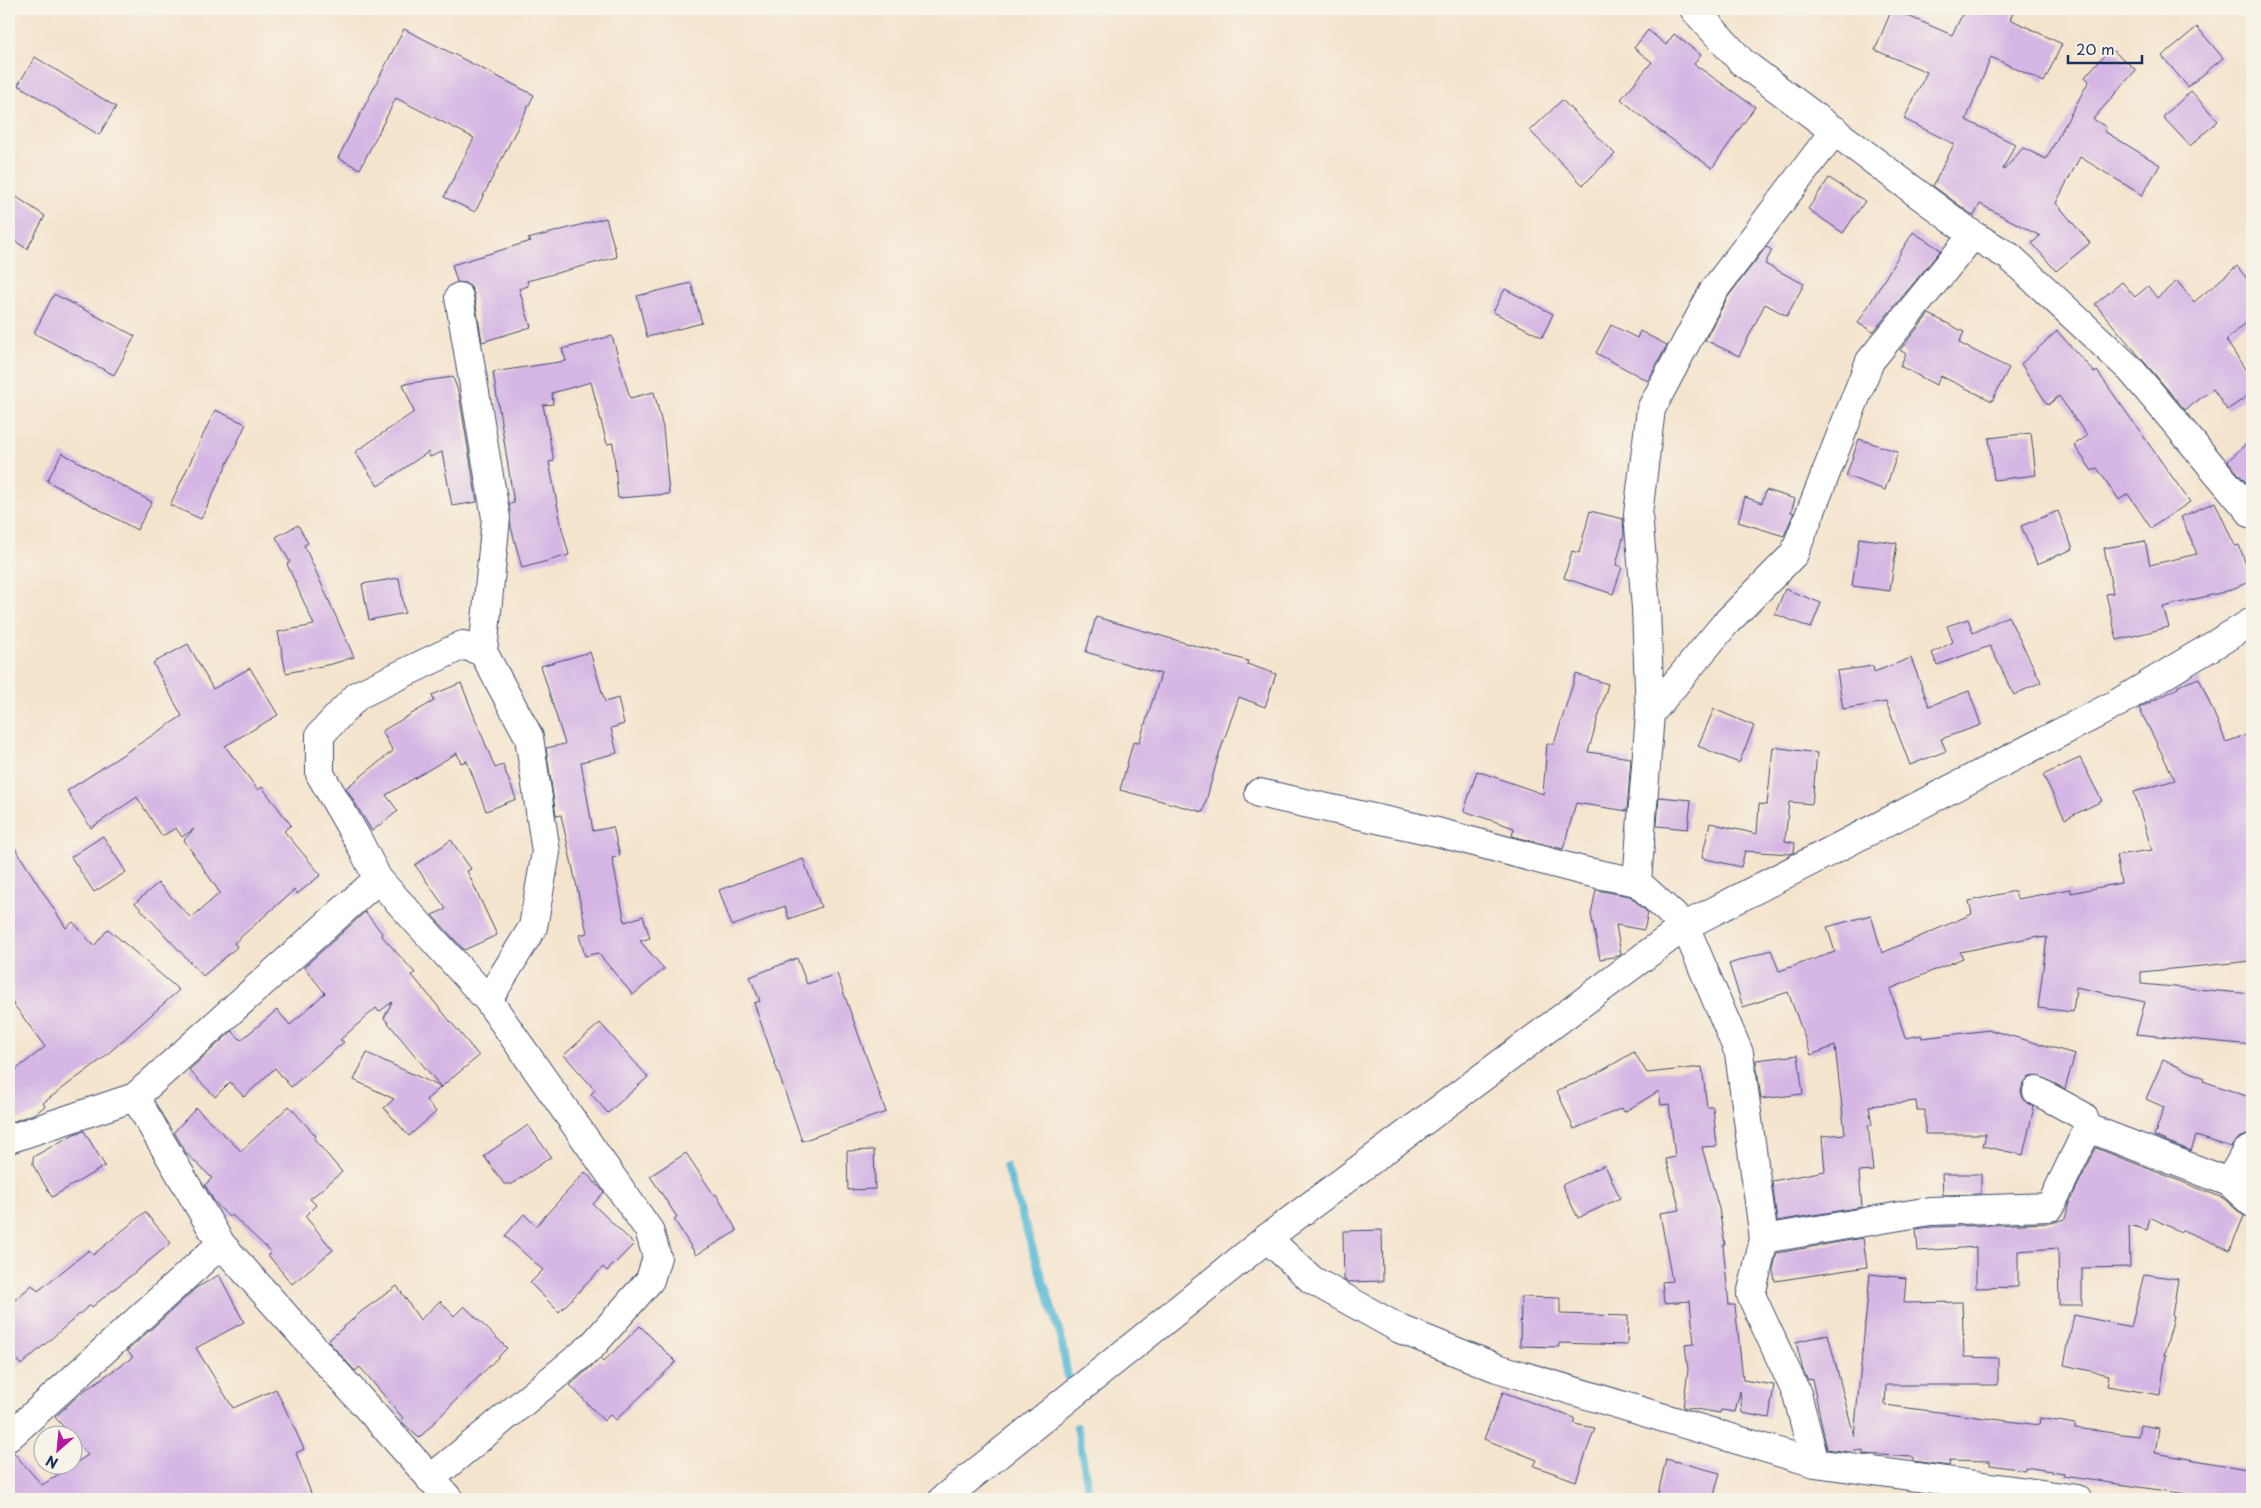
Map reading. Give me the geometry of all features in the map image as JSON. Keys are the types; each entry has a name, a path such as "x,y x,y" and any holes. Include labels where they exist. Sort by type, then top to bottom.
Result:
{"street":[{"path":"1694,9 1742,62 1973,235 2010,257 2131,370 2252,514"},
{"path":"1637,882 1650,714 1646,608 1638,514 1650,409 1714,290 1835,130"},
{"path":"1650,714 1725,624 1794,554 1870,361 1973,235"},
{"path":"460,297 496,518 483,652 529,737 546,852 533,927 488,1000"},
{"path":"943,1499 1267,1238 1685,926 2116,704 2252,622"},
{"path":"430,1479 592,1346 650,1280 657,1257 649,1230 488,1000 378,879 320,774 320,735 358,695 463,645 483,652"},
{"path":"1259,794 1437,832 1583,871 1637,882 1685,926 1739,1053 1764,1239 1751,1295 1797,1394 1815,1463"},
{"path":"9,1139 135,1097 378,879"},
{"path":"2038,1091 2083,1116 2088,1128 2229,1182 2252,1202"},
{"path":"135,1097 221,1244 448,1499"},
{"path":"1764,1239 1930,1211 2050,1207 2088,1128"},
{"path":"2229,1182 2246,1152 2252,1149"},
{"path":"1267,1238 1312,1280 1400,1330 1497,1368 1815,1463 2077,1499"},
{"path":"9,1437 221,1244"}],"building":[{"path":"1892,9 1952,35 1965,9 2015,9 2010,19 2062,44 2044,82 1991,57 1966,120 2015,144 2004,170 2023,148 2046,159 2089,81 2085,77 2110,48 2136,70 2093,119 2106,127 2104,131 2160,165 2142,195 2080,157 2056,203 2090,243 2056,271 2032,243 2040,236 1980,204 1974,216 1933,186 1954,144 1904,119 1927,72 1875,50"},
{"path":"2197,27 2223,58 2188,87 2162,56"},
{"path":"404,29 534,95 475,212 444,197 474,138 396,98 360,169 338,158"},
{"path":"1648,30 1666,45 1674,34 1701,55 1694,64 1755,107 1712,168 1653,126 1621,99 1652,62 1634,48"},
{"path":"35,57 116,107 99,135 18,85"},
{"path":"2191,91 2218,121 2190,146 2163,117"},
{"path":"1562,100 1615,154 1583,185 1530,131"},
{"path":"1829,178 1865,201 1843,233 1808,209"},
{"path":"9,192 45,216 27,249 9,237"},
{"path":"606,218 617,257 527,281 528,286 519,289 531,327 482,342 474,294 471,287 465,283 457,282 452,265 531,241 528,239"},
{"path":"1913,232 1941,250 1873,332 1858,323"},
{"path":"1766,247 1772,250 1765,264 1804,284 1787,316 1765,304 1739,356 1705,340 1727,298"},
{"path":"2237,266 2252,285 2252,318 2226,340 2252,380 2252,393 2227,410 2213,389 2185,410 2095,304 2122,282 2135,297 2148,286 2157,298 2177,281 2194,302"},
{"path":"691,283 702,323 647,337 637,296"},
{"path":"1505,289 1553,314 1542,337 1493,312"},
{"path":"54,294 135,336 114,375 34,333"},
{"path":"1929,314 1964,332 1959,343 2009,368 1992,401 1941,376 1936,385 1900,366 1906,354 1900,350"},
{"path":"1611,325 1637,338 1640,331 1667,345 1648,381 1596,353"},
{"path":"2057,331 2095,373 2097,371 2190,502 2151,528 2128,494 2119,500 2097,468 2092,471 2074,445 2087,436 2059,396 2048,405 2021,364"},
{"path":"612,336 630,398 654,392 663,428 669,494 618,498 613,443 607,444 591,382 552,393 553,404 543,405 554,461 549,462 569,555 522,568 511,527 509,504 514,503 493,372 566,361 562,349"},
{"path":"453,377 459,394 477,502 452,506 442,452 430,457 428,452 378,486 355,452 414,412 403,384"},
{"path":"215,410 246,424 201,519 170,505"},
{"path":"2031,433 2036,475 1994,480 1989,438"},
{"path":"2252,438 2252,490 2228,461"},
{"path":"1859,439 1898,452 1885,490 1846,476"},
{"path":"62,453 152,502 137,530 47,481"},
{"path":"1766,490 1795,499 1791,512 1794,513 1784,536 1738,522 1745,497 1762,503"},
{"path":"2215,502 2235,546 2239,545 2252,581 2224,592 2163,607 2169,627 2117,640 2106,594 2113,593 2104,548 2145,541 2150,565 2197,554 2181,517"},
{"path":"1590,511 1623,519 1624,534 1616,565 1622,567 1613,594 1564,578 1572,551 1579,553"},
{"path":"2058,511 2073,549 2037,564 2021,526"},
{"path":"298,525 308,543 304,545 354,657 332,664 286,673 278,632 314,625 287,564 290,562 276,537"},
{"path":"1859,538 1897,543 1890,591 1852,586"},
{"path":"399,578 405,613 369,620 362,584"},
{"path":"1785,589 1821,603 1811,628 1775,614"},
{"path":"2008,616 2041,682 2014,695 1990,646 1937,665 1932,653 1953,642 1947,626 1968,619 1973,633"},
{"path":"1096,617 1248,661 1247,664 1276,674 1265,707 1239,697 1218,757 1203,812 1120,790 1133,742 1139,743 1161,674 1086,652"},
{"path":"188,644 213,689 250,668 278,715 225,746 258,790 262,787 291,825 284,831 321,875 297,894 294,890 234,943 237,947 203,976 135,903 158,883 191,918 220,893 184,840 194,829 182,837 176,828 162,836 137,797 91,828 67,791 182,716 153,663"},
{"path":"590,652 605,702 618,698 624,724 611,728 617,753 581,762 593,831 613,827 620,856 612,858 625,922 643,916 650,938 640,941 664,969 633,995 598,953 585,956 579,935 587,933 561,815 556,816 546,748 565,744 541,666"},
{"path":"1911,658 1929,706 1969,691 1981,725 1941,739 1946,751 1910,765 1886,702 1843,709 1837,671 1873,666 1874,672"},
{"path":"1576,674 1608,684 1588,752 1631,758 1627,811 1576,803 1563,849 1512,836 1514,828 1464,811 1477,771 1543,794 1547,744 1554,744"},
{"path":"2199,678 2226,742 2252,733 2252,961 2141,972 2141,984 2252,994 2252,1045 2136,1034 2145,1002 2076,987 2073,1012 2038,1008 2047,937 2038,938 2038,936 1960,952 1963,958 1890,989 1905,1038 1921,1035 1922,1038 1990,1030 2075,1054 2065,1089 2037,1075 2029,1077 2023,1084 2021,1091 2023,1099 2034,1107 2023,1155 1983,1146 1986,1134 1925,1134 1925,1110 1917,1110 1916,1101 1869,1106 1872,1125 1868,1125 1873,1171 1859,1172 1862,1207 1777,1221 1772,1181 1825,1171 1822,1136 1845,1134 1835,1046 1811,1055 1788,992 1743,1007 1729,964 1771,950 1779,971 1835,952 1827,927 1871,915 1882,953 1972,914 1969,901 2015,891 2017,899 2071,889 2071,893 2121,883 2116,855 2152,850 2134,792 2175,780 2139,708 2178,688 2178,686"},
{"path":"461,683 495,768 503,765 516,799 486,811 467,761 461,763 457,753 386,795 398,811 372,831 346,788 393,751 382,731 434,701 432,695"},
{"path":"1714,709 1754,726 1739,763 1698,746"},
{"path":"1773,747 1817,753 1812,804 1789,802 1785,841 1795,843 1794,852 1790,854 1745,851 1741,867 1702,858 1710,823 1757,834 1759,804 1767,805"},
{"path":"2080,758 2102,801 2065,819 2043,775"},
{"path":"1659,797 1691,800 1688,829 1657,826"},
{"path":"103,836 126,872 94,892 71,857"},
{"path":"9,839 66,928 73,922 94,946 108,929 179,990 102,1059 43,1103 45,1106 36,1113 9,1123 9,1075 45,1047 9,998"},
{"path":"451,840 471,869 467,871 497,935 464,950 432,915 446,909 415,865"},
{"path":"803,859 821,907 789,919 785,906 732,926 719,890"},
{"path":"1596,890 1630,896 1648,913 1644,930 1616,925 1621,954 1619,956 1600,959 1591,914"},
{"path":"365,912 382,933 381,935 415,973 412,975 479,1056 441,1087 384,1018 392,1002 379,1012 376,1008 340,1040 344,1042 291,1087 275,1068 244,1097 230,1082 215,1097 189,1070 232,1031 241,1040 277,1010 290,1025 325,993 304,967"},
{"path":"797,958 807,984 837,974 886,1112 802,1141 754,1003 760,1001 750,977"},
{"path":"600,1023 648,1077 608,1113 591,1094 595,1090 564,1055"},
{"path":"1634,1052 1647,1073 1702,1067 1707,1107 1713,1107 1717,1146 1702,1147 1719,1209 1725,1245 1723,1245 1729,1305 1735,1305 1743,1380 1774,1385 1769,1418 1742,1413 1740,1391 1735,1412 1721,1410 1720,1413 1683,1407 1688,1370 1685,1345 1694,1344 1690,1301 1664,1303 1662,1282 1672,1281 1660,1213 1680,1210 1666,1159 1675,1157 1669,1104 1661,1105 1659,1091 1624,1112 1622,1108 1574,1129 1557,1091 1596,1074"},
{"path":"367,1053 441,1087 426,1100 436,1112 409,1136 384,1108 394,1099 354,1080"},
{"path":"1798,1055 1803,1094 1761,1099 1756,1060"},
{"path":"2163,1060 2204,1078 2203,1081 2252,1098 2252,1133 2239,1138 2231,1147 2196,1136 2191,1151 2154,1136 2164,1107 2146,1099"},
{"path":"289,1106 316,1136 314,1139 342,1172 310,1199 316,1205 305,1216 333,1250 292,1284 268,1255 271,1252 232,1215 229,1217 214,1201 205,1185 212,1178 186,1153 174,1132 196,1108 241,1151"},
{"path":"528,1125 551,1157 512,1184 504,1184 484,1156"},
{"path":"84,1131 105,1166 52,1197 33,1165 33,1157 74,1134"},
{"path":"2096,1148 2223,1198 2244,1216 2230,1250 2182,1230 2181,1232 2150,1217 2147,1230 2129,1225 2130,1267 2082,1268 2082,1305 2059,1305 2058,1248 2018,1251 2018,1287 1976,1288 1976,1247 1918,1251 1916,1229 2051,1223 2065,1219 2069,1203"},
{"path":"874,1150 875,1189 848,1190 847,1151"},
{"path":"686,1153 714,1195 716,1194 737,1231 696,1255 674,1219 677,1217 650,1176"},
{"path":"1605,1165 1620,1198 1578,1218 1562,1185"},
{"path":"585,1172 604,1192 593,1204 634,1244 607,1271 603,1267 559,1312 530,1283 543,1270 505,1236 524,1214 536,1226"},
{"path":"1942,1174 1981,1174 1981,1194 1943,1195"},
{"path":"145,1212 171,1243 92,1307 90,1305 21,1365 9,1350 9,1305 32,1285 38,1291 89,1250 93,1255"},
{"path":"1382,1230 1383,1281 1348,1282 1344,1280 1343,1231"},
{"path":"1863,1238 1867,1267 1775,1281 1773,1269 1777,1253"},
{"path":"1870,1274 1906,1278 1904,1303 1962,1302 1964,1357 1998,1358 1998,1385 1886,1385 1885,1405 2039,1425 2040,1418 2075,1424 2075,1428 2138,1436 2140,1425 2159,1428 2155,1453 2252,1470 2252,1499 2207,1499 2207,1497 2063,1476 2064,1473 2025,1467 2025,1470 1990,1465 1990,1461 1950,1460 1949,1466 1913,1461 1913,1457 1863,1454 1863,1450 1850,1452 1827,1449 1812,1379 1808,1380 1803,1370 1796,1342 1828,1334 1854,1436"},
{"path":"2144,1274 2178,1279 2172,1316 2174,1317 2164,1355 2166,1355 2160,1395 2107,1386 2109,1375 2064,1365 2074,1315 2131,1327"},
{"path":"219,1275 244,1322 196,1348 233,1408 276,1389 304,1449 296,1453 313,1499 9,1499 9,1452 13,1452 32,1476 42,1485 56,1476 82,1476 82,1459 88,1455 82,1448 82,1426 63,1426 55,1417 82,1392 133,1357 127,1351 196,1288"},
{"path":"397,1286 420,1320 440,1301 454,1316 464,1306 507,1348 419,1438 401,1421 403,1418 360,1367 355,1371 328,1341 362,1311"},
{"path":"1521,1297 1560,1298 1560,1314 1628,1316 1627,1345 1559,1343 1559,1347 1520,1346"},
{"path":"640,1326 676,1362 616,1420 610,1415 604,1421 570,1385 600,1359 603,1362"},
{"path":"1503,1392 1574,1418 1574,1424 1595,1428 1576,1481 1534,1466 1537,1460 1484,1439"},
{"path":"1666,1459 1720,1473 1713,1499 1657,1499"}],"waterway":[{"path":"1006,1166 1061,1337 1068,1378"},
{"path":"1077,1426 1090,1499"}]}
